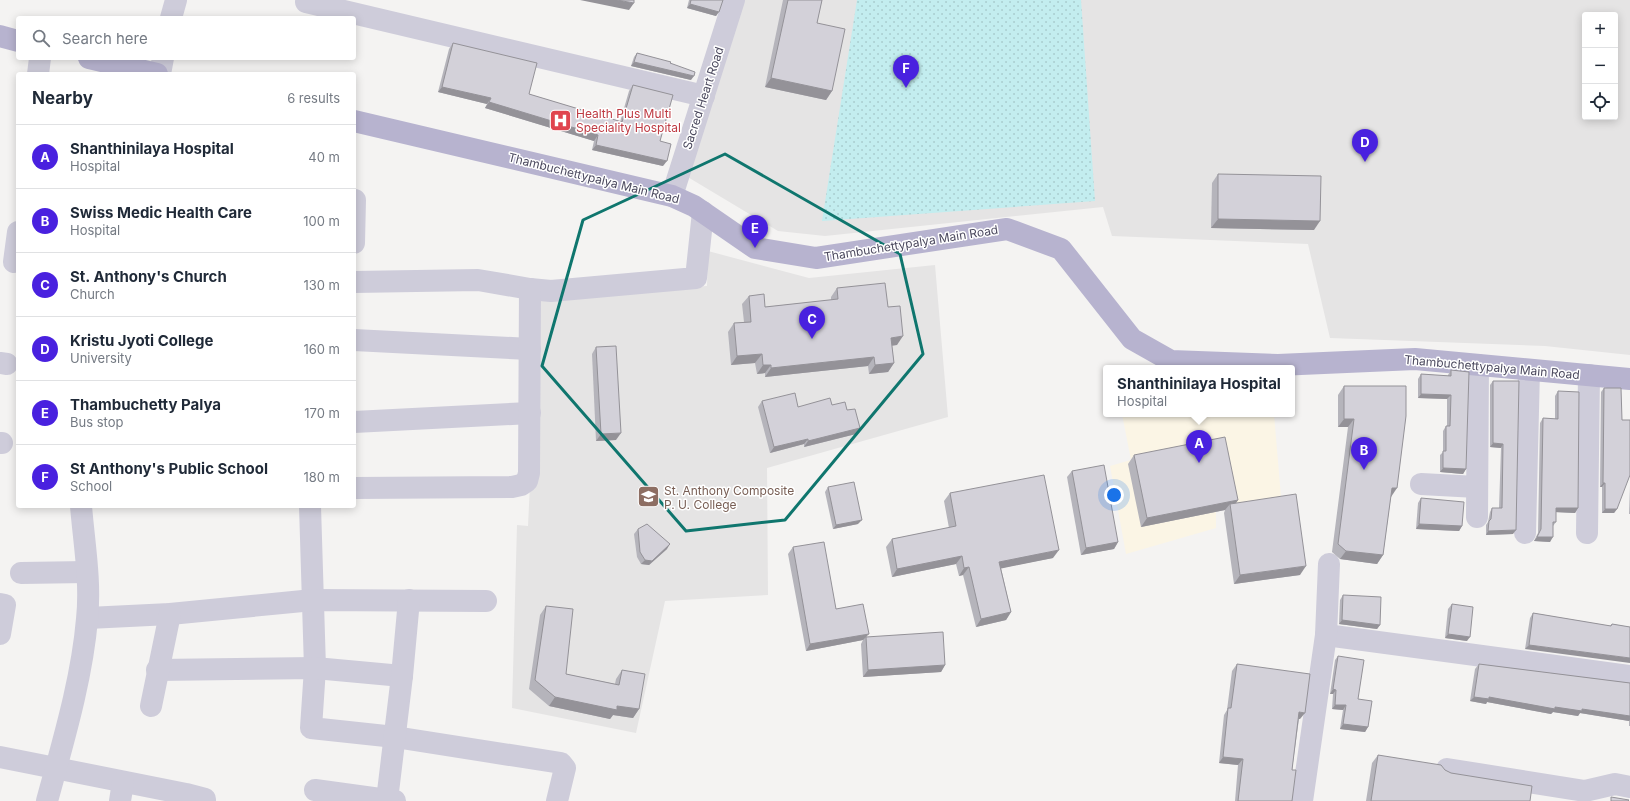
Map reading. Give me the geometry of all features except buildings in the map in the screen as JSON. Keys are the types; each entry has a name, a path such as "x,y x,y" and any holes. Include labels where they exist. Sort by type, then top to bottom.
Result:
{"main road":[{"path":"0,36 16,40"},
{"path":"94,60 114,69 140,72"},
{"name":"Thambuchettypalya Main Road","path":"356,120 672,196 703,212 754,248 816,258 1007,229 1061,249 1132,339 1171,360 1278,365 1415,359 1630,379"}],"street":[{"path":"172,16 176,0"},
{"name":"Sacred Heart Road","path":"672,196 734,0"},
{"path":"306,2 704,96"},
{"path":"38,72 40,60"},
{"path":"159,72 162,60"},
{"path":"356,282 478,280 530,290 552,291 696,278 703,212"},
{"path":"11,262 16,241"},
{"path":"356,488 503,487 521,485 527,481 529,473 530,413 530,290"},
{"path":"356,340 530,349"},
{"path":"1477,517 1478,365"},
{"path":"1525,533 1529,370"},
{"path":"1587,534 1589,375"},
{"path":"356,422 530,413"},
{"path":"1421,484 1477,487"},
{"path":"47,801 82,659 88,618 87,572 81,508"},
{"path":"310,508 315,668 311,728 395,737 561,763 565,768 557,801"},
{"path":"1302,801 1326,635 1329,564"},
{"path":"21,573 87,572"},
{"path":"88,618 170,614 313,600 486,601"},
{"path":"315,790 391,800 395,737 402,676 408,600"},
{"path":"0,604 5,604 0,634"},
{"path":"151,706 157,670 170,614"},
{"path":"1326,635 1630,676"},
{"path":"157,670 315,668 402,676"},
{"path":"0,757 56,769 122,791 210,800"},
{"path":"1447,769 1585,791 1615,784 1630,787"}],"highlighted area":[{"path":"725,154 900,254 923,354 785,520 686,531 542,366 583,220"}],"shaded area":[{"path":"743,0 1630,0 1630,355 1545,346 1330,338 1308,244 1112,236 1103,207 825,236 778,231 686,176"},
{"path":"857,0 1081,0 1095,201 822,221"},
{"name":"St. Anthony Composite P. U. College","path":"708,251 809,278 935,265 948,417 767,468 768,595 665,601 636,733 512,708 517,525 528,526 539,298 707,286"},
{"path":"1123,417 1274,417 1281,497 1216,509 1216,528 1126,554 1110,466 1131,460"}],"place":[{"name":"St Anthony's Public School","path":"906,88"},
{"name":"Health Plus Multi Speciality Hospital","path":"560,120"},
{"name":"Kristu Jyoti College","path":"1365,162"},
{"name":"Thambuchetty Palya","path":"755,248"},
{"name":"St. Anthony's Church","path":"812,339"},
{"name":"Shanthinilaya Hospital","path":"1199,463"},
{"name":"Swiss Medic Health Care","path":"1364,470"},
{"name":"St. Anthony Composite P. U. College","path":"648,497"}]}
